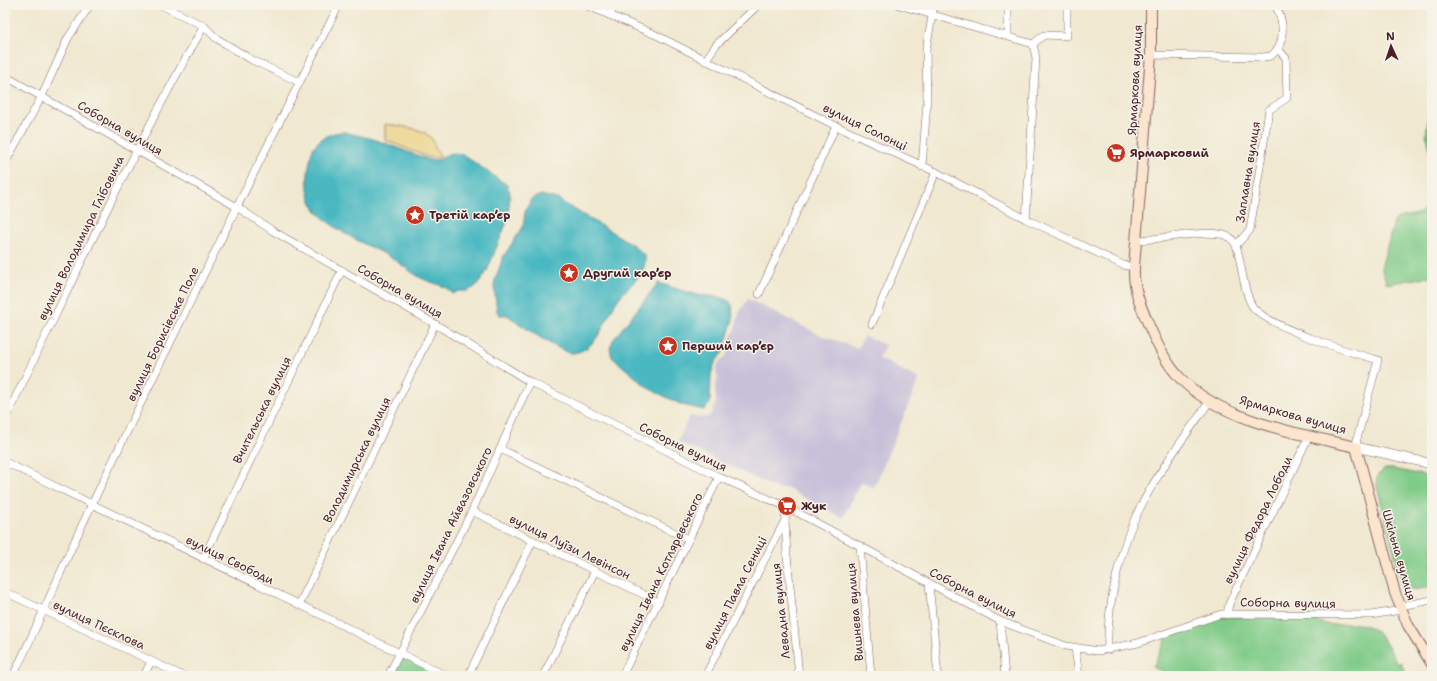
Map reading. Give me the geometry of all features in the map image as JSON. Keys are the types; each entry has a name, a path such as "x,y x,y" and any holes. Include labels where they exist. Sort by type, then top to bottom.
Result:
{"main road":[{"name":"Ярмаркова вулиця","path":"1151,5 1151,56 1134,267 1136,294 1165,358 1183,381 1210,400 1251,419 1309,436 1356,447"},
{"name":"Шкільна вулиця","path":"1356,447 1388,571 1400,608 1432,664"}],"street":[{"path":"5,163 42,96 68,38 90,5"},
{"path":"161,5 204,26 216,38 246,57 299,82"},
{"name":"вулиця Борисівське Поле","path":"13,676 44,612 92,505 237,207 339,5"},
{"name":"вулиця Солонці","path":"586,5 667,41 705,62 836,126 922,167 936,172 1026,219 1123,265 1134,267"},
{"path":"609,14 616,5"},
{"path":"705,62 716,45 758,5"},
{"path":"899,5 1033,44"},
{"path":"925,5 933,15"},
{"path":"922,167 927,102 926,50 934,5"},
{"path":"1008,5 1008,36"},
{"path":"1033,44 1044,35 1067,36 1067,5"},
{"path":"1151,56 1263,58 1274,54 1278,49 1282,26 1276,5"},
{"name":"вулиця Володимира Глібовича","path":"5,419 136,150 169,87 204,26"},
{"path":"1026,219 1036,58 1033,44"},
{"name":"Заплавна вулиця","path":"1236,245 1250,230 1269,110 1287,98 1286,58 1278,49"},
{"name":"Соборна вулиця","path":"5,76 237,207 274,231 435,324 530,382 719,477 787,507 1000,621 1054,642 1093,651 1108,650 1138,643 1209,617 1227,614 1371,615 1432,600"},
{"path":"759,294 836,126"},
{"path":"872,324 936,172"},
{"path":"1136,240 1185,235 1218,234 1231,238 1236,245 1250,300 1259,314 1333,347 1378,360 1356,447"},
{"name":"Вчительська вулиця","path":"203,560 342,270"},
{"name":"Володимирська вулиця","path":"299,605 435,324"},
{"name":"вулиця Івана Айвазовського","path":"388,676 472,511 530,382"},
{"path":"1108,650 1115,582 1136,516 1161,474 1210,400"},
{"name":"вулиця Федора Лободи","path":"1227,614 1229,604 1309,436"},
{"name":"Ярмаркова вулиця","path":"1356,447 1432,464"},
{"path":"500,449 688,539"},
{"name":"вулиця Свободи","path":"5,462 203,560 447,676"},
{"name":"вулиця Івана Котляревського","path":"622,676 719,477"},
{"path":"785,520 787,507"},
{"name":"вулиця Луїзи Левінсон","path":"472,511 659,602"},
{"name":"вулиця Павла Сениці","path":"705,676 785,520"},
{"name":"Левадна вулиця","path":"785,520 799,676"},
{"path":"468,676 533,540"},
{"name":"Вишнева вулиця","path":"860,546 871,676"},
{"path":"543,676 595,572"},
{"path":"929,583 938,676"},
{"name":"вулиця Пєсклова","path":"5,592 44,612 183,676"},
{"path":"1000,621 1005,676"},
{"path":"1075,648 1079,676"},
{"path":"144,676 151,661"}],"shaded area":[{"path":"748,299 820,335 858,348 864,336 885,345 878,358 919,379 874,488 861,482 843,518 786,488 778,489 678,442 689,416 702,418 708,417 712,413 716,402 715,389 718,377 716,373 718,363 727,355 731,341 730,337 734,332 739,313"}],"green space":[{"path":"1432,94 1432,156 1426,134"},
{"path":"1432,199 1432,276 1387,284 1381,268 1395,219 1421,213"},
{"path":"1385,469 1393,469 1432,477 1432,586 1412,589 1402,583 1376,483 1378,475"},
{"path":"1220,617 1310,617 1325,624 1360,624 1367,626 1377,632 1398,664 1401,662 1406,676 1171,676 1153,667 1167,637"},
{"path":"401,655 444,676 390,676"}],"sand":[{"path":"385,124 408,127 423,132 434,142 435,149 441,156 440,158 428,157 385,140"}],"water":[{"name":"Третій кар’єр","path":"344,132 373,139 430,160 440,160 448,154 456,153 465,156 507,185 510,193 508,219 487,271 475,287 467,291 458,291 453,294 442,286 421,278 385,254 345,234 318,213 310,199 308,192 308,171 312,151 317,143 325,137 334,133"},
{"name":"Другий кар’єр","path":"541,195 557,199 635,246 645,256 645,263 640,275 617,301 595,340 582,351 573,353 560,349 507,315 499,315 497,311 494,287 503,257 523,227 525,212 531,199"},
{"name":"Перший кар’єр","path":"658,283 697,295 720,297 729,301 732,305 733,319 723,352 715,363 711,374 710,404 704,410 682,405 648,388 612,357 610,349 613,340"}],"place":[{"name":"Ярмарковий","path":"1116,153"},
{"name":"Третій кар’єр","path":"415,215"},
{"name":"Другий кар’єр","path":"569,273"},
{"name":"Перший кар’єр","path":"668,346"},
{"name":"Жук","path":"787,506"}]}
